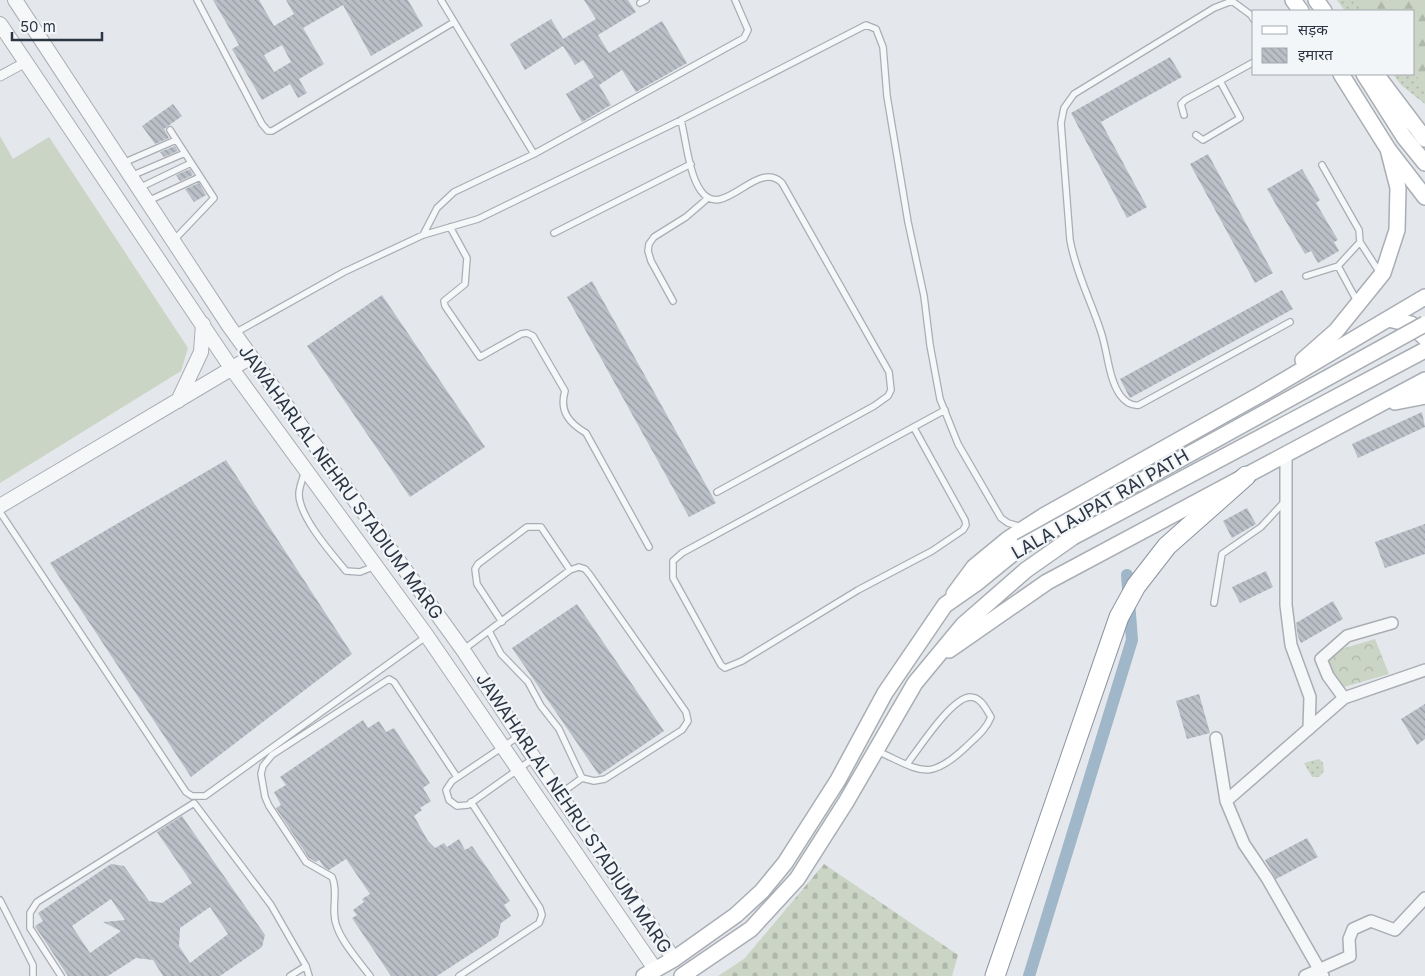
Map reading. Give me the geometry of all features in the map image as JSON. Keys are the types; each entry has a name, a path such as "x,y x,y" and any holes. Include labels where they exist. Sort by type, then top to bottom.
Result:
{"highway":[{"path":"995,976 1119,617 1136,586 1167,546 1246,476"}],"main road":[{"path":"1342,75 1388,148 1425,197"},
{"path":"1365,75 1404,138 1425,163"},
{"path":"1377,75 1425,138"},
{"path":"1261,394 1318,349 1359,305 1381,275 1397,230 1398,188 1388,148"},
{"path":"945,605 974,567 1044,515 1261,394 1425,297"},
{"path":"1388,320 1411,324 1425,338"},
{"name":"LALA LAJPAT RAI PATH","path":"649,972 674,959 736,914 762,891 785,863 838,780 885,693 945,605 978,582 1020,547 1425,324"},
{"name":"LALA LAJPAT RAI PATH","path":"682,976 751,929 791,886 846,802 915,683 963,625 1026,570 1073,537 1425,350"},
{"path":"938,657 1047,582 1246,476 1359,413 1425,380"},
{"path":"1359,413 1409,398 1425,396"}],"street":[{"name":"JAWAHARLAL NEHRU STADIUM MARG","path":"15,0 251,357 463,650 534,758 674,959"},
{"name":"JAWAHARLAL NEHRU STADIUM MARG","path":"0,24 232,369 427,636 503,747 649,972"},
{"path":"0,76 26,62"},
{"path":"178,401 200,352 203,324"},
{"path":"0,506 251,357"},
{"path":"1286,453 1286,604 1291,645 1310,697 1309,729"},
{"path":"1344,698 1328,676 1321,659 1347,636 1392,623"},
{"path":"1226,800 1344,698 1425,670"},
{"path":"1216,738 1226,800 1244,844 1321,972"},
{"path":"1305,976 1321,972 1350,956 1349,940 1353,929 1371,921 1395,930 1425,898"}],"lane":[{"path":"197,0 262,124 272,131 454,22"},
{"path":"441,0 534,154"},
{"path":"423,235 436,208 454,192 534,154 744,38 748,30 735,0"},
{"path":"1252,17 1232,1 1214,8 1074,94 1068,100 1061,123 1070,240 1074,259 1101,333 1112,377 1119,394 1125,402 1133,406 1139,405 1290,322"},
{"path":"235,333 344,272 423,235 478,219 681,120 866,25 876,29 883,47 887,96 908,222 924,296 937,381 945,410 958,444 1001,518 1008,523 1025,528"},
{"path":"1184,115 1181,104 1185,100 1252,63"},
{"path":"1196,135 1203,140 1240,118 1220,80"},
{"path":"681,120 691,164 700,190 708,198 722,199 761,178 769,176 777,178 782,183 863,324 889,372 891,382 888,396 874,406 717,492"},
{"path":"170,130 214,198 174,240"},
{"path":"123,163 176,140"},
{"path":"135,182 184,153"},
{"path":"135,182 191,163"},
{"path":"554,234 691,164"},
{"path":"1322,165 1359,230 1360,242 1381,275"},
{"path":"148,201 200,177"},
{"path":"672,301 651,260 649,244 654,237 686,217 708,198"},
{"path":"450,227 467,258 465,284 444,301 445,306 480,357 521,334 527,333 532,336 566,391 562,404 564,411 574,426 586,433 649,547"},
{"path":"1306,276 1338,266 1360,242"},
{"path":"1338,266 1359,305"},
{"path":"914,428 965,520 966,525 963,530 932,551 858,590 742,661 725,668 721,665 673,578 673,561 682,553 945,410"},
{"path":"305,470 299,494 305,513 330,552 346,571 360,572 375,566"},
{"path":"1214,603 1222,554 1261,527 1286,500"},
{"path":"0,512 186,792 192,796 205,796 427,636"},
{"path":"502,622 477,584 474,569 478,564 527,528 536,526 541,527 548,535 570,570"},
{"path":"463,650 570,570 579,567 585,569 686,712 688,722 682,730 606,779 594,781 582,778"},
{"path":"489,631 498,649 528,682 541,706 559,729 582,778"},
{"path":"370,976 336,927 333,910 334,884 332,877 306,862 269,806 262,784 262,766 272,755 389,679 394,682 457,777"},
{"path":"875,750 907,764 925,771 944,766 988,725 991,718 985,707 978,699 969,697 960,701 945,715 907,764"},
{"path":"519,736 457,777 448,786 448,800 461,807 534,758"},
{"path":"560,794 582,778"},
{"path":"459,976 539,923 542,915 540,908 471,802"},
{"path":"61,976 30,928 30,913 37,902 194,803 271,906 306,966 309,976"},
{"path":"0,900 33,965 33,976"},
{"path":"290,976 306,966"}],"green space":[{"path":"1337,0 1425,0 1425,104 1401,85 1394,75 1415,75 1415,10 1344,10"},
{"path":"1354,0 1425,0 1425,88 1415,74 1415,10 1361,10"},
{"path":"0,136 13,159 49,137 188,348 181,371 0,483"},
{"path":"1375,639 1389,674 1337,689 1324,654"},
{"path":"1319,759 1323,763 1324,771 1319,777 1312,777 1304,763"},
{"path":"824,864 958,955 952,976 718,976 744,959"}],"building":[{"path":"213,0 259,0 274,26 294,14 286,0 408,0 423,26 371,56 343,5 303,28 324,64 299,79 307,93 298,98 290,84 262,100 232,49 239,45","holes":["282,45 291,62 274,72 264,55"]},
{"path":"584,0 628,0 636,12 598,35 609,53 662,21 687,63 636,92 622,70 599,85 611,105 582,122 566,94 594,77 583,60 575,65 563,46 525,70 510,44 551,19 563,39 596,19"},
{"path":"1170,57 1182,77 1101,122 1147,207 1127,218 1071,113"},
{"path":"173,104 182,116 164,129 169,138 155,144 142,126"},
{"path":"175,146 178,151 164,157 160,152"},
{"path":"1208,154 1273,273 1255,283 1190,164"},
{"path":"190,169 193,175 180,181 176,175"},
{"path":"1302,169 1320,200 1316,203 1338,240 1334,242 1339,251 1318,263 1311,251 1305,254 1267,189"},
{"path":"199,183 206,195 194,202 185,189"},
{"path":"592,281 716,503 689,517 567,297"},
{"path":"1282,290 1293,309 1130,398 1120,379"},
{"path":"382,295 485,447 410,497 307,346"},
{"path":"1422,412 1425,427 1358,458 1352,444"},
{"path":"226,460 352,654 191,777 50,563"},
{"path":"1247,508 1256,524 1232,538 1223,521"},
{"path":"1425,524 1425,554 1385,568 1375,542"},
{"path":"1266,571 1273,587 1240,603 1232,587"},
{"path":"1333,601 1343,619 1301,643 1296,623"},
{"path":"577,604 664,731 599,775 512,648"},
{"path":"1199,694 1210,733 1187,739 1176,701"},
{"path":"1425,704 1425,739 1417,745 1401,719"},
{"path":"363,720 368,728 379,721 386,732 394,728 430,783 423,788 431,801 420,808 422,810 414,816 428,841 435,848 444,843 447,847 459,839 465,850 472,846 510,901 504,905 511,916 501,923 498,936 437,976 391,976 352,918 357,915 353,910 364,902 362,899 370,894 346,859 329,870 319,860 316,862 309,858 276,808 281,805 274,792 286,785 280,777"},
{"path":"182,816 265,935 262,947 220,976 163,976 153,960 136,958 108,976 68,976 35,926 43,921 38,913 111,864 124,866 149,901 162,903 192,883 157,832","holes":["111,899 125,920 103,922 121,931 90,953 72,926","210,907 228,934 190,963 179,946 180,928"]},
{"path":"1307,838 1318,857 1276,879 1265,860"}],"waterway":[{"path":"1029,976 1132,640 1127,575"}]}
